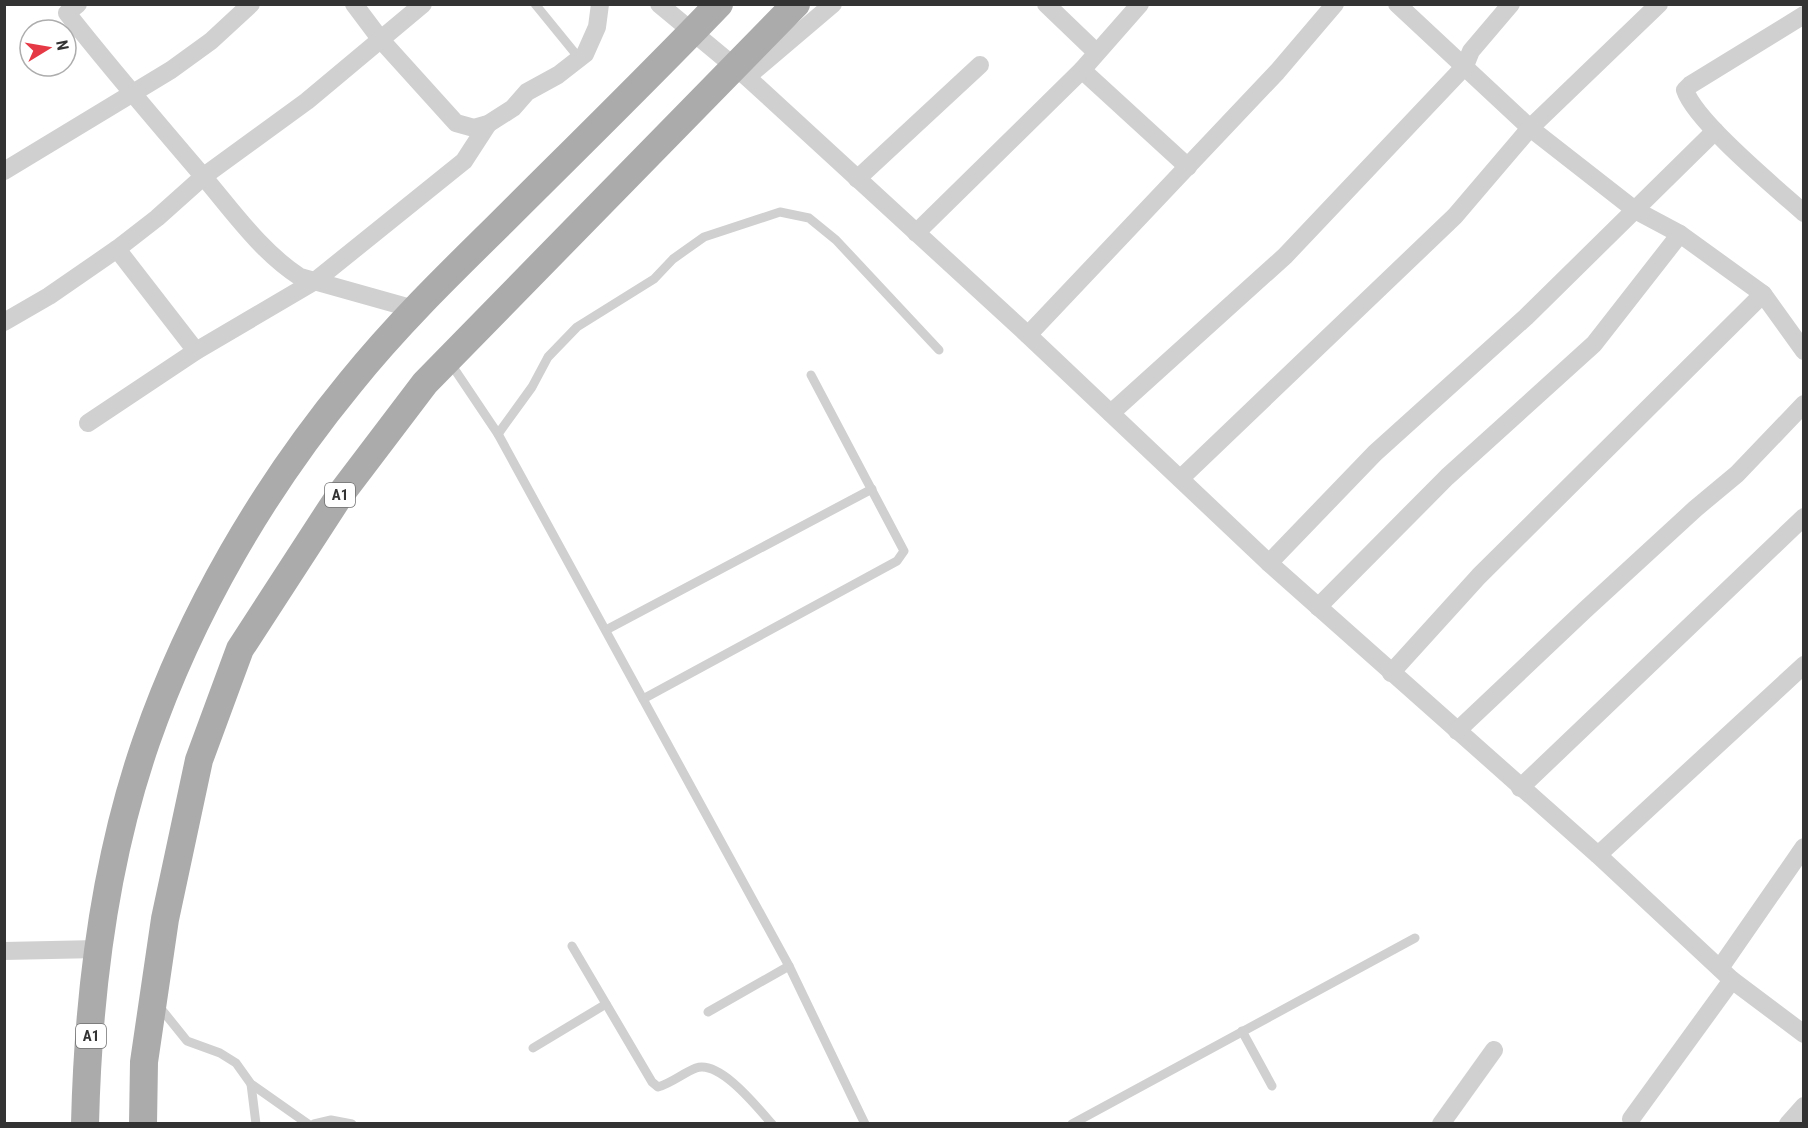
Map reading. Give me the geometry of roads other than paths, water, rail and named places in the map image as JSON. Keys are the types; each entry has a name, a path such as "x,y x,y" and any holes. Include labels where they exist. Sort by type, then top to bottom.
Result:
{"main road":[{"name":"A1","path":"85,1124 98,950 118,839 146,741 192,634 238,542 285,471 349,383 414,309 719,4"},
{"name":"A1","path":"143,1124 144,1062 165,919 200,760 240,649 340,495 425,383 740,72 795,4"}],"street":[{"path":"5,168 151,84 211,41 251,4"},
{"path":"354,4 381,40 456,123 474,128 488,124 520,102 527,92 558,75 579,58 591,42 597,27 600,4"},
{"path":"4,322 49,296 117,249 157,218 204,176 307,101 423,4"},
{"path":"659,4 740,72 857,178 1028,335 1269,563 1391,673 1598,855 1726,974 1803,1034"},
{"path":"740,72 833,4"},
{"path":"1046,4 1096,52"},
{"path":"916,233 1082,70 1140,4"},
{"path":"1028,335 1277,72 1335,4"},
{"path":"1397,4 1530,128 1635,210 1680,234 1763,294 1803,351"},
{"path":"1111,413 1277,263 1466,66 1471,51 1511,4"},
{"path":"1181,478 1455,216 1530,128 1659,4"},
{"path":"69,7 131,94 204,176 230,210 288,269 300,277 414,309"},
{"path":"1803,15 1685,90 1688,101 1715,131 1796,196 1803,213"},
{"path":"857,178 980,65"},
{"path":"1082,70 1188,167"},
{"path":"88,423 196,351 315,281 464,161 488,124"},
{"path":"1269,563 1375,453 1526,317 1715,131"},
{"path":"1318,607 1447,477 1594,344 1680,234"},
{"path":"117,249 196,351"},
{"path":"1391,673 1479,576 1763,294"},
{"path":"1457,731 1584,610 1737,474 1803,404"},
{"path":"1520,788 1803,517"},
{"path":"1598,855 1803,665"},
{"path":"1631,1119 1726,974 1803,847"},
{"path":"4,951 98,950"},
{"path":"1441,1124 1494,1050"},
{"path":"1788,1124 1803,1106"}],"lane":[{"path":"535,4 579,58"},
{"path":"498,434 532,387 548,357 577,327 654,279 673,259 704,237 780,212 809,218 836,240 939,350"},
{"path":"448,359 498,434 644,699 789,966 865,1124"},
{"path":"644,699 897,561 903,551 900,540 811,375"},
{"path":"606,630 872,489"},
{"path":"1072,1124 1415,938"},
{"path":"572,946 652,1082 658,1087 697,1068 708,1067 737,1086 772,1124"},
{"path":"708,1012 789,966"},
{"path":"153,1001 160,1006 187,1041 220,1053 236,1063 251,1084 308,1124"},
{"path":"533,1048 606,1004"},
{"path":"1242,1031 1272,1086"},
{"path":"251,1084 256,1124"},
{"path":"314,1124 331,1120 352,1124"}]}
